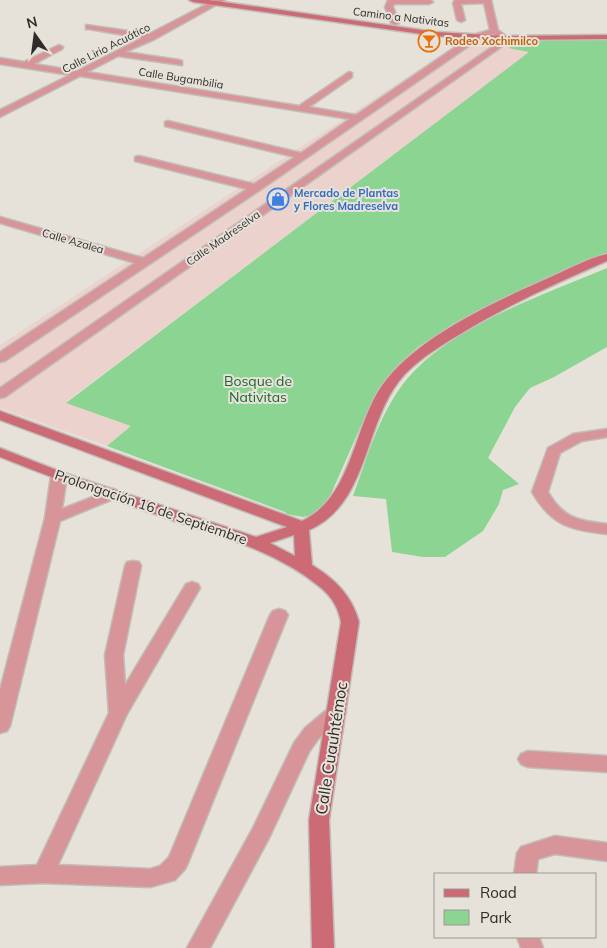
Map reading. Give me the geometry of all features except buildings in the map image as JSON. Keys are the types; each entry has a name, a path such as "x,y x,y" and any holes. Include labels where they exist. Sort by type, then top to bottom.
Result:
{"main road":[{"name":"Camino a Nativitas","path":"193,0 436,34 505,38 607,37"},
{"name":"Camino a Nativitas","path":"230,0 394,22 494,31 607,31"},
{"name":"Prolongación 16 de Septiembre","path":"0,452 59,476 256,543 318,518 333,504 348,478 386,390 416,357 489,311 548,282 607,257"},
{"path":"0,415 301,526 304,567"},
{"name":"Calle Cuauhtémoc","path":"256,543 304,567 336,594 349,612 350,622 319,820 323,948"}],"street":[{"path":"461,20 458,2 487,0 494,31 505,38"},
{"name":"Calle Lirio Acuático","path":"0,114 218,2"},
{"path":"394,22 389,7 391,2 429,2"},
{"path":"89,27 152,37"},
{"name":"Calle Madreselva","path":"0,358 256,188 476,37 494,31"},
{"name":"Calle Madreselva","path":"0,394 507,40 505,38"},
{"path":"25,65 60,47"},
{"path":"119,54 179,63"},
{"name":"Calle Bugambilia","path":"0,61 358,118"},
{"path":"301,109 349,74"},
{"path":"168,124 299,159 322,168"},
{"path":"139,159 256,188"},
{"name":"Calle Azalea","path":"0,220 146,262"},
{"path":"607,433 578,437 553,451 540,492 548,507 558,517 576,526 607,529"},
{"path":"0,726 53,518 59,476"},
{"path":"53,518 113,494"},
{"path":"118,713 114,655 133,566"},
{"path":"43,874 118,713 192,588"},
{"path":"0,876 43,874 150,878 167,874 177,863 279,615"},
{"path":"198,948 262,832 301,748 316,729 336,712"},
{"path":"528,759 607,764"},
{"path":"525,873 528,853 555,845 607,852"}],"shaded area":[{"name":"Mercado de Plantas y Flores Madreselva","path":"465,39 502,42 508,48 530,52 66,402 132,426 107,446 0,408 0,345"}],"green space":[{"name":"Bosque de Nativitas","path":"531,39 607,39 607,256 454,323 418,347 400,363 371,403 331,494 312,515 303,517 287,514 107,446 131,426 66,403 529,52 508,48"},
{"path":"607,268 607,347 554,377 530,388 515,407 488,458 519,484 503,490 499,504 483,531 445,557 423,557 392,552 386,499 353,496 378,429 398,391 416,369 465,332 522,303"}],"place":[{"name":"Rodeo Xochimilco","path":"429,41"},
{"name":"Mercado de Plantas y Flores Madreselva","path":"278,199"}]}
